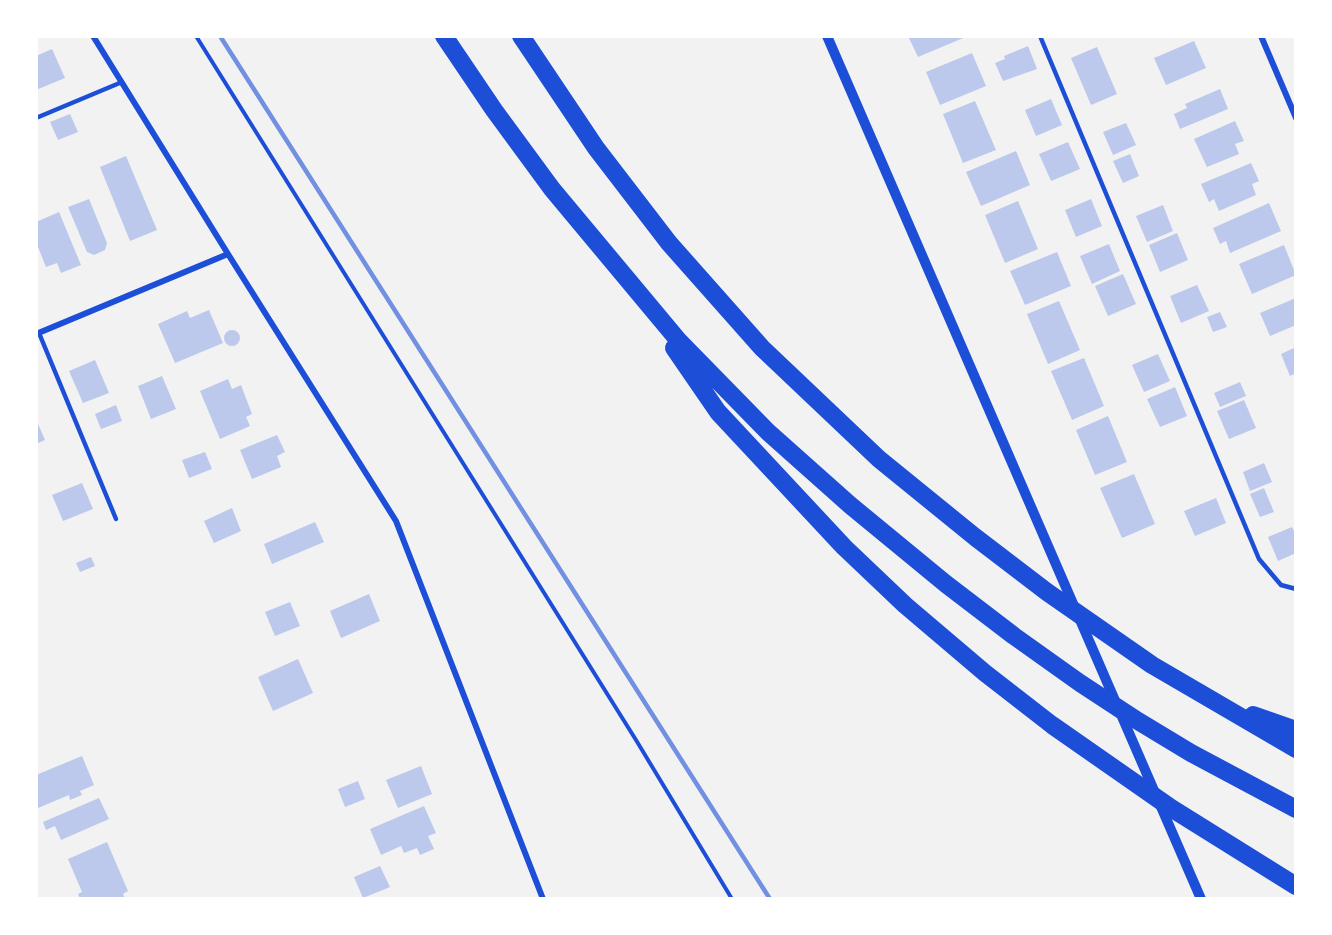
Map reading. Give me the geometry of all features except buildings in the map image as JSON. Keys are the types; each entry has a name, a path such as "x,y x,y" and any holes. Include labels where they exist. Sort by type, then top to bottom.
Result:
{"highway":[{"path":"444,36 494,110 552,189 678,340 768,432 850,505 946,584 1080,683 1138,721 1240,780 1296,809"},
{"path":"521,36 596,148 669,243 762,348 809,394 902,478 1047,592 1152,664 1296,749"},
{"path":"627,280 717,412 844,547 905,605 985,673 1052,725 1181,814 1288,881"},
{"path":"1204,696 1296,730"}],"street":[{"path":"93,36 396,521 543,899"},
{"path":"827,36 1201,899"},
{"path":"1261,36 1296,118"},
{"path":"38,333 228,254"}],"lane":[{"path":"1040,36 1259,559 1281,585 1296,589"},
{"path":"36,118 122,82"},
{"path":"38,333 116,519"}],"path":[{"path":"197,36 636,740 732,899"}],"railway":[{"path":"220,36 770,899"}]}
